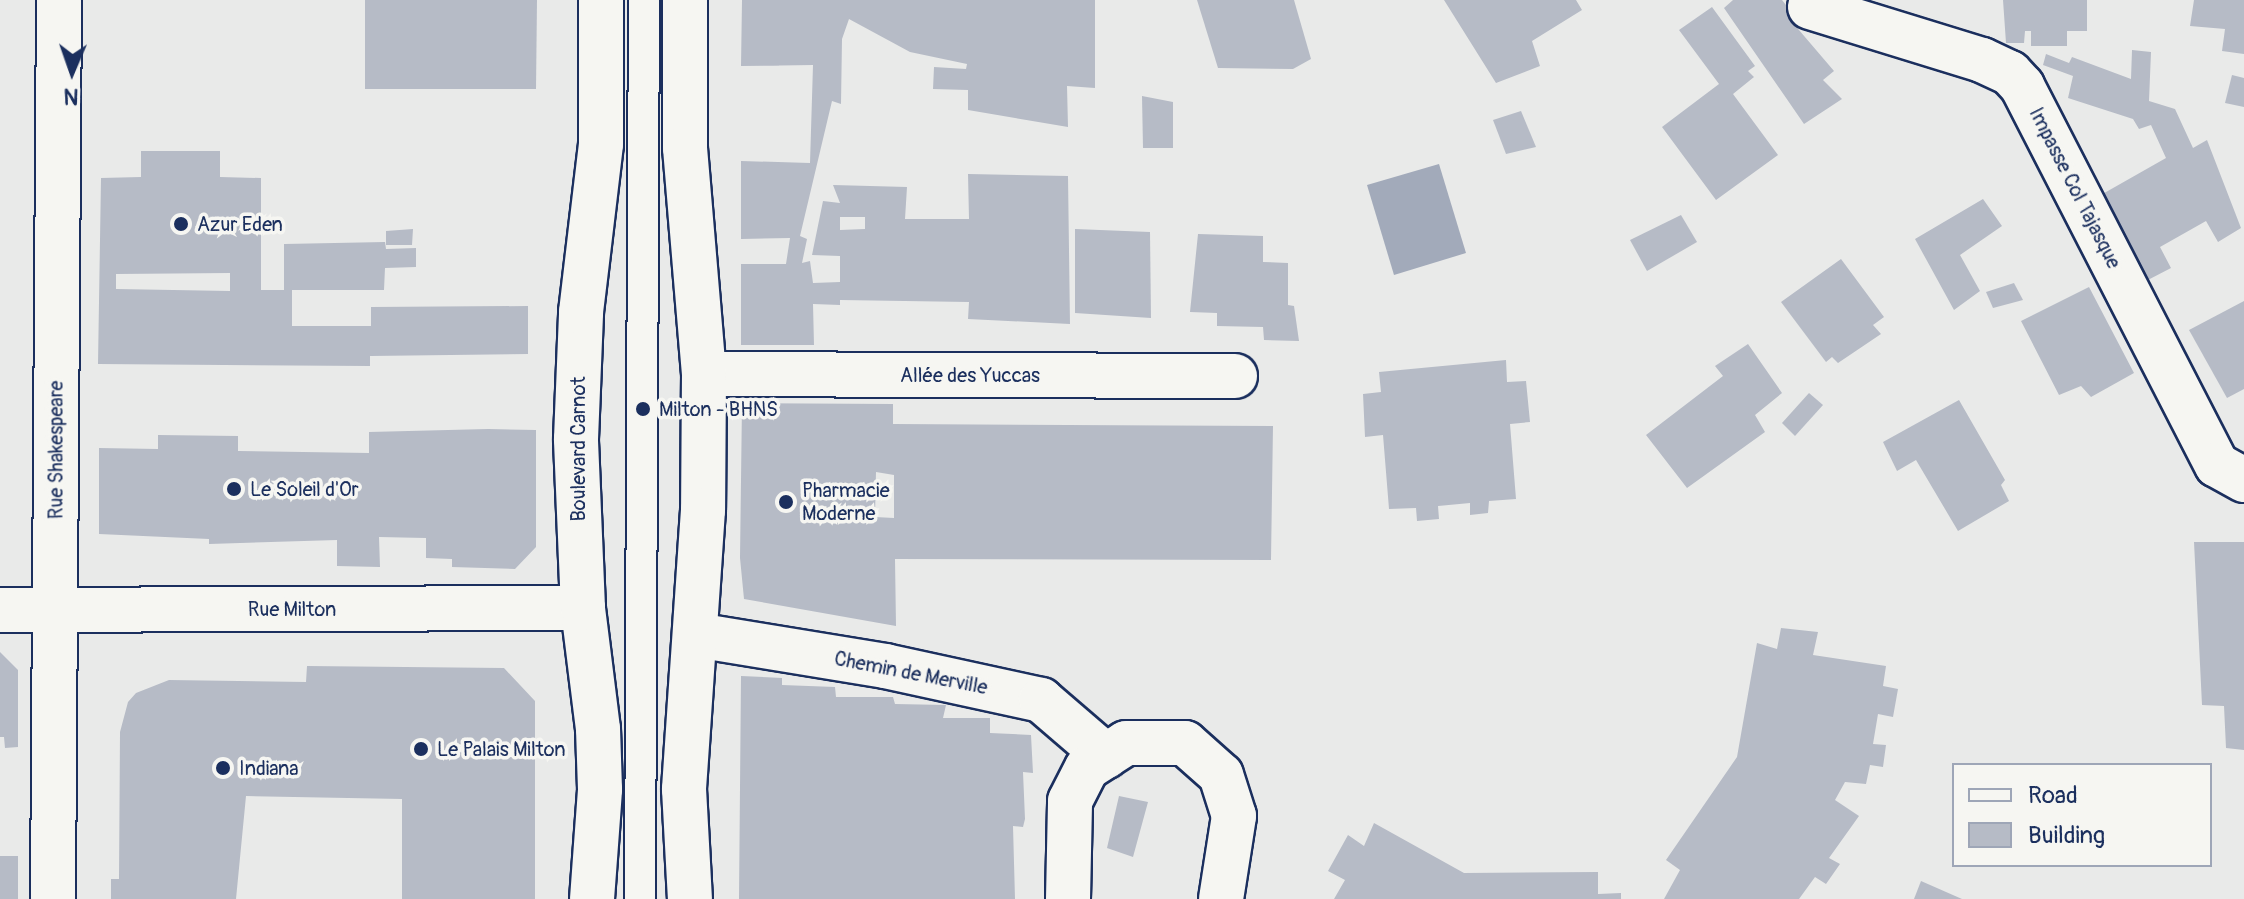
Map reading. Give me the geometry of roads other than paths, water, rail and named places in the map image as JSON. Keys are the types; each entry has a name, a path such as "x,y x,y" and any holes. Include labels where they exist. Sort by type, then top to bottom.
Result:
{"street":[{"name":"Rue Shakespeare","path":"53,899 59,0"},
{"name":"Boulevard Carnot","path":"592,899 600,789 583,608 576,378 601,156 601,0"},
{"path":"685,0 685,148 704,374 696,635 684,789 690,899"},
{"name":"Impasse Col Tajasque","path":"1810,7 1982,60 2010,73 2022,86 2217,465 2244,480"},
{"name":"Allée des Yuccas","path":"704,374 1235,376"},
{"name":"Rue Milton","path":"0,610 583,608"},
{"name":"Chemin de Merville","path":"696,635 885,666 1041,700 1106,756"},
{"path":"1068,899 1070,801 1087,768 1126,743 1185,743 1221,775 1234,816 1221,899"}],"lane":[{"path":"640,899 644,0"}],"water":[{"path":"1439,164 1466,253 1394,275 1367,185"}],"place":[{"name":"Azur Eden","path":"181,224"},
{"name":"Milton - BHNS","path":"643,409"},
{"name":"Le Soleil d'Or","path":"234,489"},
{"name":"Pharmacie Moderne","path":"786,502"},
{"name":"Le Palais Milton","path":"421,749"},
{"name":"Indiana","path":"223,768"}]}
